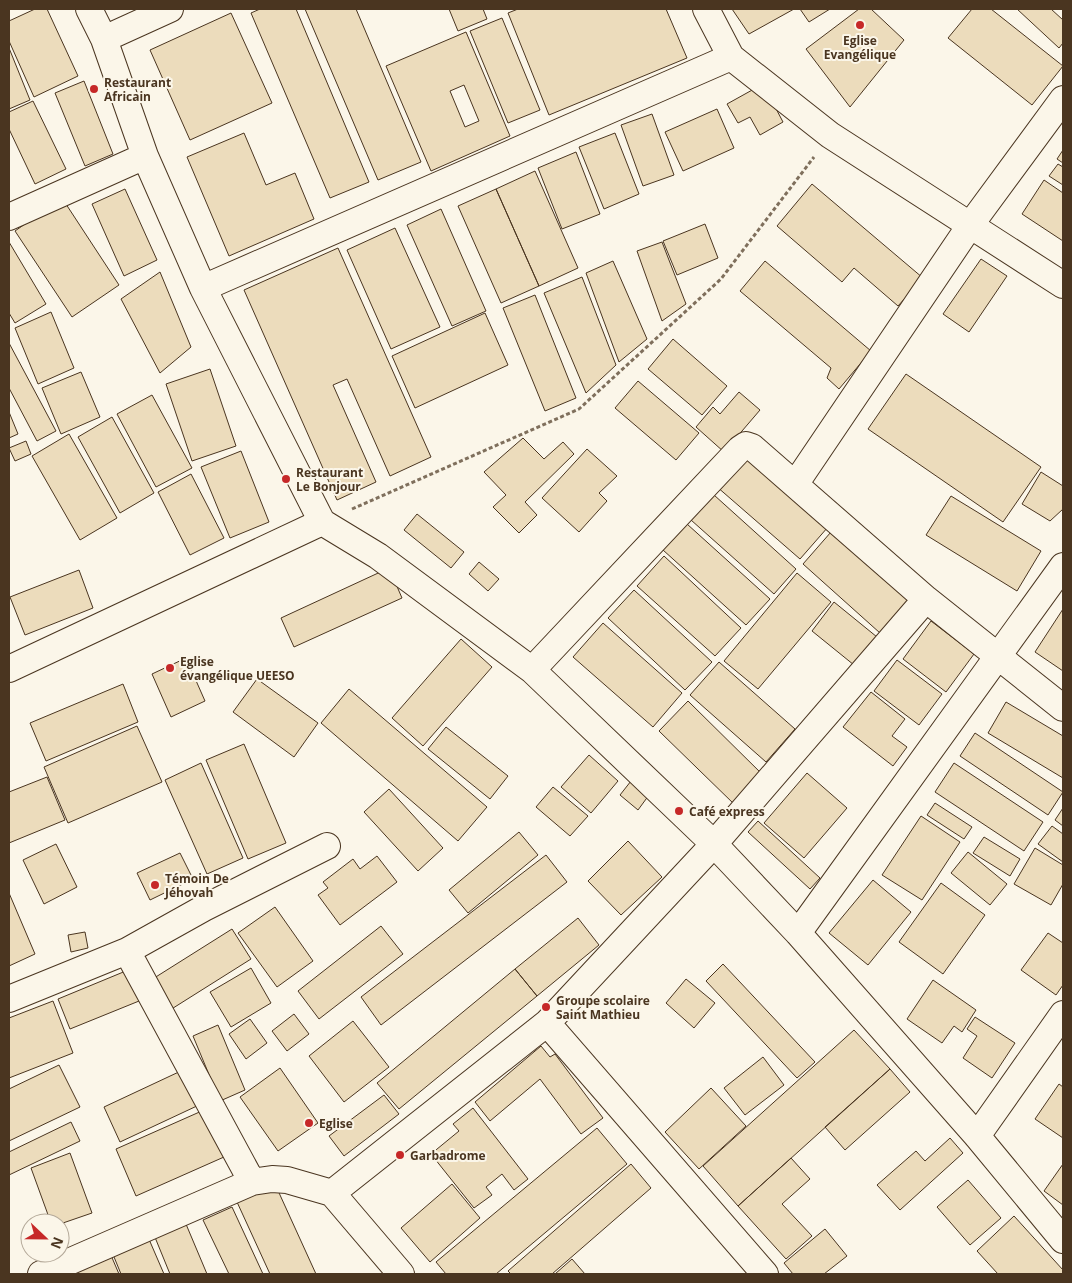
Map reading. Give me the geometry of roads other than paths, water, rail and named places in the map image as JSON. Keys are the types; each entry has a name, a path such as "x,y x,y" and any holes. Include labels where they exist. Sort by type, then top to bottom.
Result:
{"street":[{"path":"89,9 104,39 145,156 203,288 322,522 378,556 532,670 714,844 798,933 978,1136 1063,1240"},
{"path":"104,39 170,9"},
{"path":"706,9 731,57 830,135 1063,285"},
{"path":"203,288 731,57"},
{"path":"796,483 971,224 1063,98"},
{"path":"9,217 145,156"},
{"path":"532,670 740,449 746,445 752,446 796,483 926,599 1063,708"},
{"path":"9,669 322,522"},
{"path":"798,933 1063,566"},
{"path":"332,1193 547,1023 714,844 926,599"},
{"path":"9,999 127,951 204,908 327,846"},
{"path":"127,951 252,1182"},
{"path":"978,1136 1063,1014"},
{"path":"547,1023 765,1274"},
{"path":"41,1274 252,1182 272,1179 287,1180 332,1193 402,1274"}],"place":[{"name":"Eglise Evangélique","path":"860,25"},
{"name":"Restaurant Africain","path":"94,89"},
{"name":"Restaurant Le Bonjour","path":"286,479"},
{"name":"Eglise évangélique UEESO","path":"170,668"},
{"name":"Café express","path":"679,811"},
{"name":"Témoin De Jéhovah","path":"155,885"},
{"name":"Groupe scolaire Saint Mathieu","path":"546,1007"},
{"name":"Eglise","path":"309,1123"},
{"name":"Garbadrome","path":"400,1155"}]}
